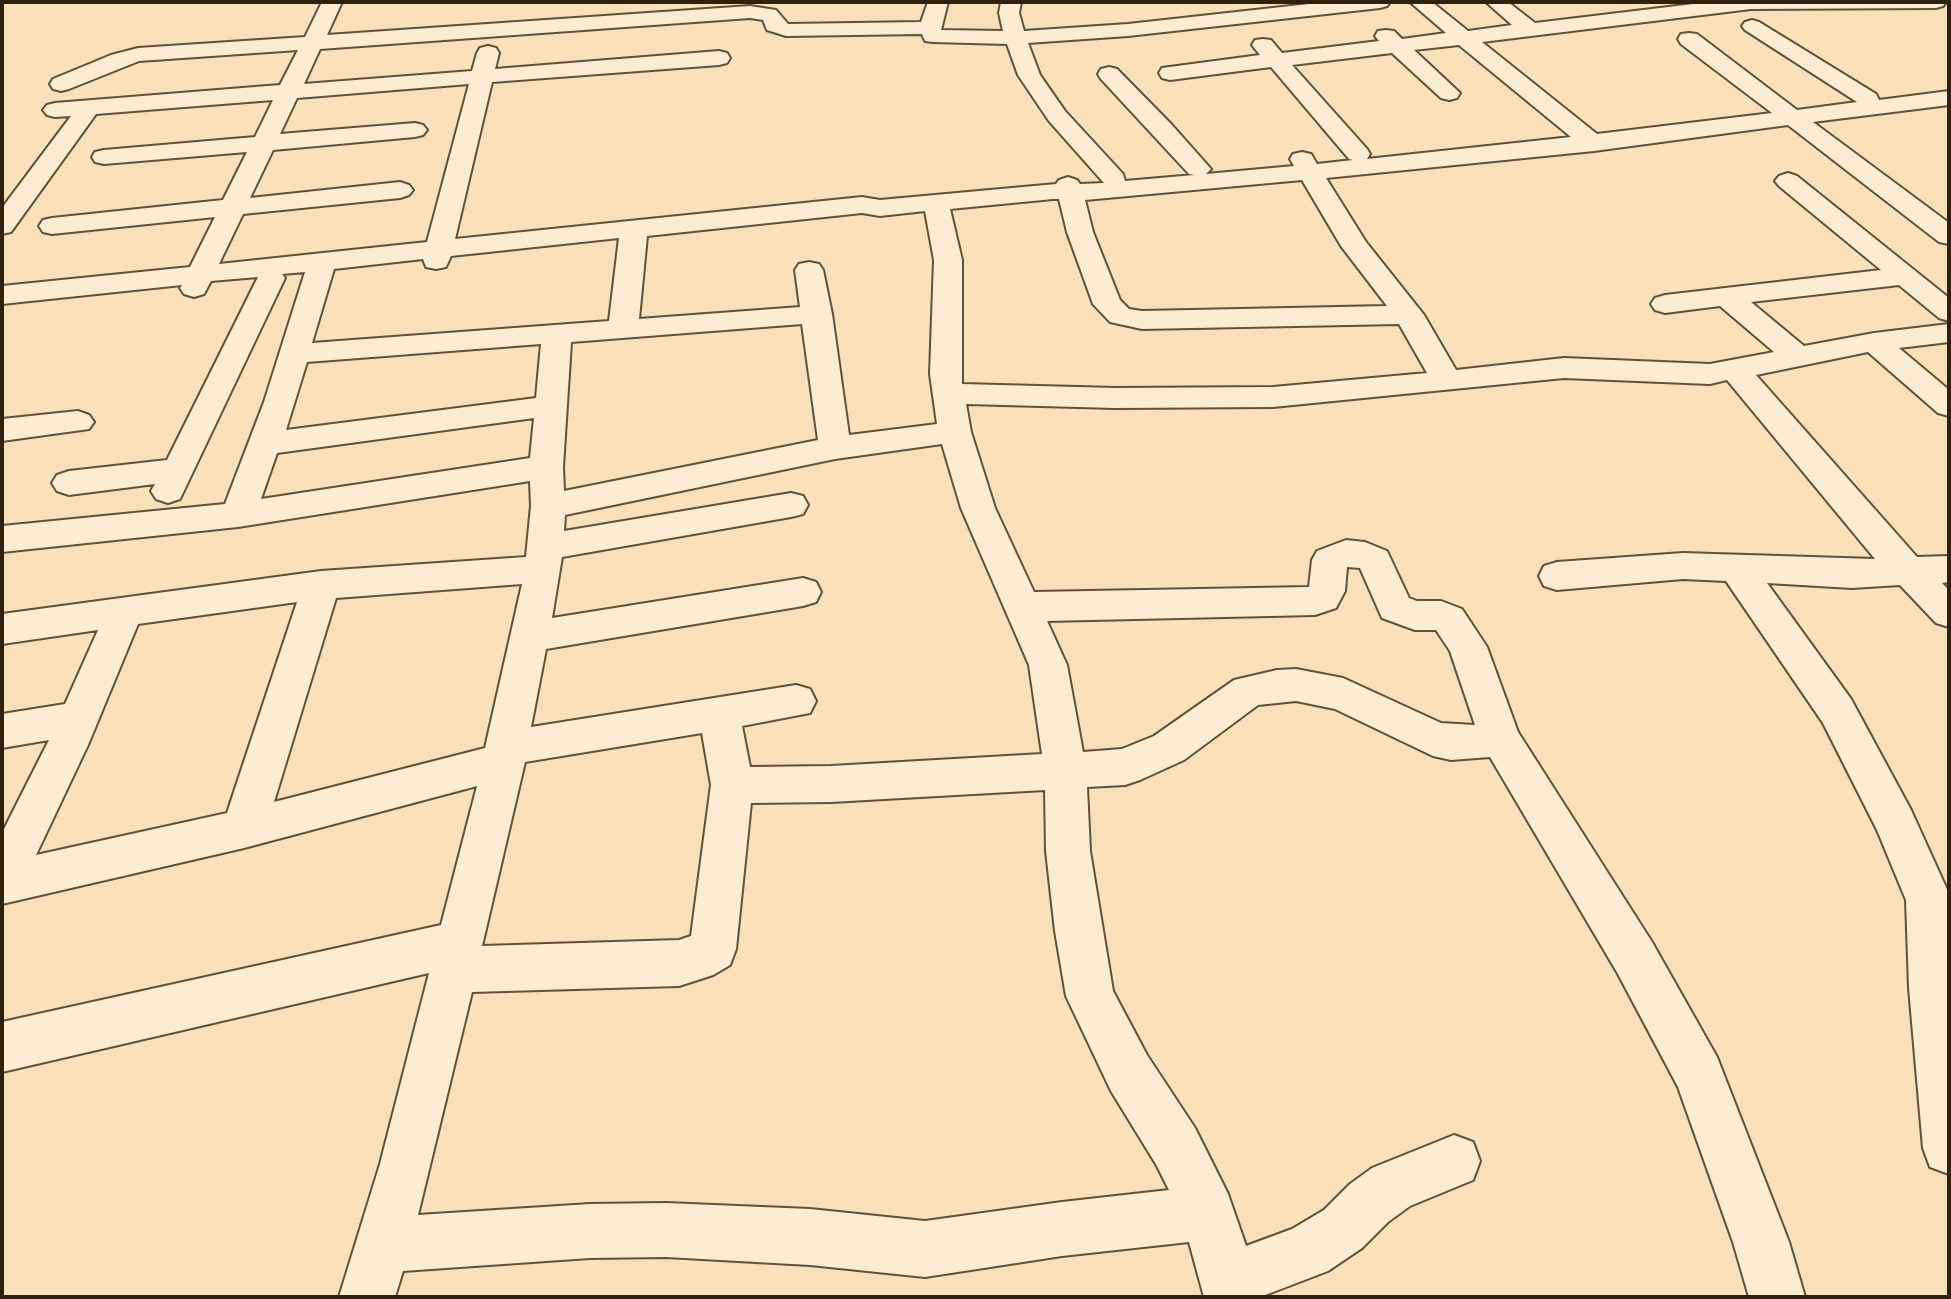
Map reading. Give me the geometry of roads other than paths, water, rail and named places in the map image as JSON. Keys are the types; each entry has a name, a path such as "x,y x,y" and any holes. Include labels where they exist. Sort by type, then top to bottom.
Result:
{"street":[{"path":"197,282 332,2"},
{"path":"438,255 500,2"},
{"path":"938,2 930,28 933,36 1015,38 1128,30 1350,3 1380,2"},
{"path":"1011,2 1009,13 1015,38 1029,75 1057,116 1114,179"},
{"path":"1219,2 1277,60 1358,153"},
{"path":"1420,2 1588,138"},
{"path":"1496,2 1532,30"},
{"path":"1170,73 1751,4 1936,2"},
{"path":"1350,3 1449,93"},
{"path":"61,84 128,57 313,41 757,12 769,14 774,20 774,26 786,30 930,28"},
{"path":"1752,26 1868,99"},
{"path":"1689,39 1949,236"},
{"path":"55,110 719,58"},
{"path":"1109,74 1198,169"},
{"path":"2,306 320,267 633,233 863,215 880,208 1588,138 1911,98 1949,89"},
{"path":"1911,98 1949,124"},
{"path":"1785,114 1868,99 1949,98"},
{"path":"2,226 89,107"},
{"path":"104,157 415,130"},
{"path":"1063,189 1114,179 1198,169 1306,166 1358,153 1588,138"},
{"path":"1306,166 1355,247 1409,315 1447,381"},
{"path":"1788,181 1949,312"},
{"path":"1063,189 1107,304 1120,316 1142,320 1409,315"},
{"path":"52,226 400,190"},
{"path":"936,203 948,260 946,374 951,413 978,508 1048,665 1065,770 1068,851 1077,931 1090,996 1129,1073 1176,1147 1209,1213 1230,1289 1308,1251 1343,1229 1369,1203 1391,1187 1454,1161"},
{"path":"623,328 633,233"},
{"path":"2,295 271,278 320,267"},
{"path":"238,515 295,354 320,267"},
{"path":"809,270 835,448"},
{"path":"1665,304 1904,276"},
{"path":"152,524 271,278"},
{"path":"1727,297 1798,357"},
{"path":"295,354 817,314"},
{"path":"548,506 835,448 951,413 1115,398 1273,397 1548,369 1583,368 1684,374 1736,370 1874,342 1949,333"},
{"path":"367,1297 406,1164 505,755 529,637 544,558 548,506 546,467 556,334"},
{"path":"1874,342 1949,406"},
{"path":"1736,370 1906,570 1949,613"},
{"path":"265,444 550,406"},
{"path":"2,429 78,422"},
{"path":"2,539 238,515 406,491 546,467"},
{"path":"69,483 179,470"},
{"path":"2,629 321,584 544,558 791,505"},
{"path":"1021,607 1315,601 1323,598 1327,591 1330,560 1346,554 1368,555 1376,564 1395,608 1415,616 1441,615 1453,625 1468,647 1500,738 1580,872 1636,958 1699,1075 1761,1242 1777,1297"},
{"path":"1557,576 1683,566 1852,573 1949,569"},
{"path":"1737,569 1837,711 1896,824 1929,900 1935,1016 1949,1148"},
{"path":"244,829 321,584"},
{"path":"529,637 803,592"},
{"path":"2,880 79,718 125,611"},
{"path":"732,785 831,784 1125,767 1170,748 1248,691 1277,686 1296,685 1343,694 1433,739 1451,743 1500,738"},
{"path":"2,880 244,829 505,755 796,701"},
{"path":"2,1047 456,957 679,963 706,955 716,943 732,785 719,714"},
{"path":"2,731 79,718"},
{"path":"382,1245 590,1231 666,1230 810,1237 925,1249 1062,1229 1209,1213"}]}
